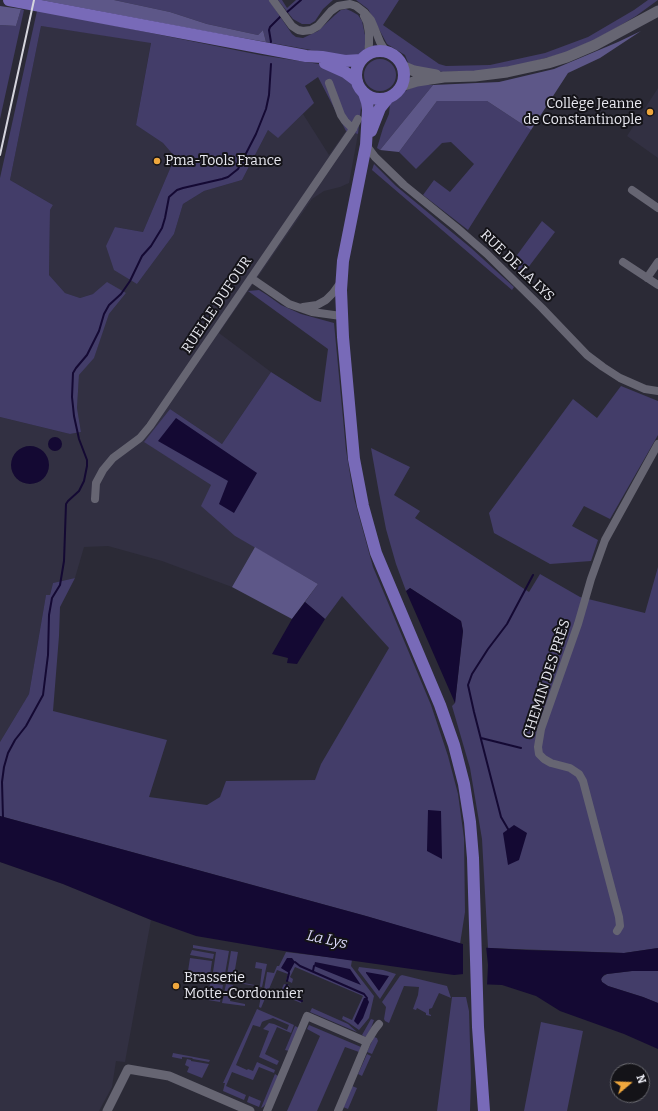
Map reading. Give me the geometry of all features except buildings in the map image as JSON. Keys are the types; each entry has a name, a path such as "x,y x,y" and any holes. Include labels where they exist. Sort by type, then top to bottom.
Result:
{"main road":[{"path":"9,0 306,56 344,61 364,57 375,51 386,52 396,57 402,66 404,74 401,86 380,108 366,145"},
{"path":"629,27 658,3"},
{"path":"401,86 417,81 444,77 492,75 538,66 578,53 658,11"},
{"path":"306,56 345,72 357,81"},
{"path":"364,57 356,70 357,81 367,102 366,145 341,282 341,316 354,459 370,534 380,562 440,705 454,745 464,784 472,836 478,1027 484,1111"},
{"path":"402,66 414,71 444,77"},
{"path":"364,93 377,99 388,98"},
{"path":"476,1111 478,1027"}],"street":[{"path":"273,0 292,26 298,30 309,30 318,26 331,11 338,6 350,4 356,6 360,8 370,20 386,52"},
{"path":"360,8 367,22 369,33 369,48 364,57"},
{"path":"329,83 341,115 353,129"},
{"name":"RUELLE DUFOUR","path":"95,499 96,483 102,470 113,458 147,431 353,129 358,119"},
{"name":"RUE DE LA LYS","path":"366,145 375,157 404,185 487,254 587,355 620,378 645,389 658,391"},
{"path":"632,190 658,208"},
{"path":"623,262 658,285"},
{"path":"647,278 658,262"},
{"path":"251,278 284,301 312,312 341,316"},
{"path":"300,307 312,306 321,303 333,293 341,282"},
{"name":"CHEMIN DES PRÈS","path":"617,931 620,926 619,917 583,781 579,774 570,768 551,763 544,759 540,754 538,747 543,724 578,624 603,545 658,444"},
{"path":"267,1111 307,1016 367,1042"},
{"path":"338,1111 367,1042 379,1024"},
{"path":"107,1111 128,1069 165,1075 250,1111"}],"shaded area":[{"path":"41,0 114,0 170,12 207,24 258,35 263,30 266,42 215,33"},
{"path":"114,0 269,0 292,34 296,37 303,38 318,31 341,10 346,9 358,15 362,21 366,43 364,50 358,55 345,56 266,42 263,30 258,35 207,24 170,12"},
{"path":"278,0 282,0 287,8 296,0 333,0 323,9 315,21 310,24 302,24 293,19"},
{"path":"356,0 399,0 383,25 439,64 446,66 490,65 545,53 588,37 648,0 658,0 616,28 565,53 519,65 480,71 443,72 417,68 409,65 405,55 387,44 368,9"},
{"path":"0,6 21,9 16,26 0,25"},
{"path":"21,9 24,10 0,119 0,25 16,26"},
{"path":"37,11 260,55 319,64 348,77 362,99 358,134 346,131 318,77 305,86 314,103 278,138 268,130 242,180 204,191 183,204 174,234 137,284 114,270 106,246 115,227 143,232 175,157 163,143 136,125 151,43 41,26 10,180 53,205 50,210 49,275 65,293 80,298 93,294 107,282 126,293 109,314 94,358 79,375 77,408 81,432 70,434 0,417 0,178"},
{"path":"41,26 151,42 136,125 163,143 175,157 143,232 115,227 137,284 174,234 183,204 204,191 242,180 268,130 278,137 303,114 329,155 346,131 358,134 349,183 324,191 312,199 219,333 271,372 222,444 170,409 145,442 211,485 235,536 255,547 232,587 162,561 108,546 84,547 75,578 53,583 50,595 46,595 29,694 0,742 0,417 70,434 81,432 77,408 79,375 94,357 109,314 126,293 93,294 80,298 65,293 49,275 50,210 53,205 10,180"},
{"path":"641,31 600,58 568,73 531,130 487,101 437,101 399,152 380,150 433,85 499,82 554,69"},
{"path":"377,59 383,59 393,66 396,75 395,81 389,88 383,91 377,91 367,84 364,78 364,72 371,62"},
{"path":"418,85 433,85 380,150 377,148 389,114 390,104 407,90"},
{"name":"Collège Jeanne de Constantinople","path":"658,88 658,158 627,136"},
{"path":"437,101 487,101 531,130 468,230 423,195 434,180 450,192 474,164 451,142 442,143 416,169 399,152"},
{"path":"374,164 396,186 471,248 514,287 512,290 372,170"},
{"path":"542,221 555,232 524,273 509,266"},
{"path":"259,290 281,305 301,314 334,323 346,450 354,498 373,567 431,705 448,756 458,794 464,838 465,912 460,944 366,916 0,816 0,742 29,694 46,595 50,595 53,583 75,578 60,607 53,711 167,740 149,797 207,805 220,797 226,781 315,780 321,764 389,648 342,596 325,619 305,602 318,584 235,536 201,506 211,485 144,442 170,409 222,444 271,372 315,400 321,402 328,349 248,291"},
{"path":"621,386 658,401 658,435 610,519 584,506 572,526 598,540 591,561 550,564 494,533 489,513 573,399 597,418"},
{"path":"371,448 410,467 394,495 420,511 415,518 529,592 540,574 580,597 645,613 658,567 658,948 624,953 488,948 482,839 470,768 452,706 455,703 463,631 461,621 410,588 406,591 396,564 386,529"},
{"path":"255,547 318,584 292,619 232,587"},
{"path":"0,862 63,884 151,920 125,1062 116,1061 112,1087 99,1111 0,1111"},
{"path":"193,945 229,951 225,974 213,972 216,952 193,948"},
{"path":"192,950 214,954 213,959 190,955"},
{"path":"231,951 238,952 233,981 260,986 262,969 255,968 256,962 267,964 262,987 226,981"},
{"path":"286,952 352,960 351,966 374,996 369,1018 359,1030 342,1019 343,1016 352,1020 363,996 295,967 290,977 293,979 292,983 286,980 288,974 277,970 261,1008 259,1007 267,972 274,973"},
{"path":"190,958 212,961 210,975 188,971"},
{"path":"359,967 383,970 396,974 380,999 358,970"},
{"path":"632,971 658,971 658,1003 608,986 601,980 602,977 607,974"},
{"path":"402,975 447,986 451,998 439,993 432,1008 429,1009 429,1014 431,1016 426,1015 426,1013 417,1008 416,1010 413,1009 419,987 404,986 389,1023 384,1019 386,1007 382,1002"},
{"path":"210,983 223,985 220,1002 208,1000"},
{"path":"226,984 233,985 230,1001 245,1004 245,1006 222,1003"},
{"path":"284,984 290,986 288,992 302,999 301,1003 282,995 279,1000 277,999"},
{"path":"452,997 466,997 469,1011 471,1078 470,1111 437,1111"},
{"path":"312,1008 348,1024 357,1032 310,1012"},
{"path":"257,1009 294,1025 291,1033 277,1027 265,1054 279,1061 277,1065 259,1057 269,1031 263,1029 269,1023 287,1030 289,1025 273,1018 262,1022 260,1027 253,1025 236,1065 253,1071 257,1062 275,1070 274,1073 259,1067 253,1080 232,1072 226,1086 246,1095 244,1100 223,1091 225,1083 223,1083"},
{"path":"371,1019 374,1020 368,1036 365,1037 362,1035"},
{"path":"541,1022 583,1031 567,1111 524,1111"},
{"path":"309,1025 361,1047 359,1052 345,1047 317,1111 287,1111 320,1036 307,1029"},
{"path":"295,1026 299,1028 289,1051 285,1050"},
{"path":"374,1037 377,1038 378,1041 372,1054 367,1052"},
{"path":"173,1053 210,1060 209,1062 192,1058 182,1057 182,1059 172,1057"},
{"path":"367,1054 371,1056 362,1076 358,1074"},
{"path":"187,1059 209,1064 202,1078 187,1072 189,1067 185,1065"},
{"path":"275,1074 278,1076 267,1103 261,1108"},
{"path":"352,1086 357,1088 348,1109 343,1107"},
{"path":"249,1096 261,1101 259,1107 247,1102"}],"water":[{"path":"176,418 257,473 234,513 219,504 228,481 158,441"},
{"path":"55,437 60,439 62,444 60,449 55,451 50,449 48,444 50,439"},
{"path":"26,446 34,446 44,451 48,458 48,472 44,479 34,484 26,484 16,479 14,476 11,469 11,461 16,451 19,449"},
{"path":"410,588 461,621 463,631 455,703 406,591"},
{"path":"305,602 325,619 297,664 287,663 288,658 272,654 292,619"},
{"path":"428,810 441,811 442,859 427,851"},
{"name":"La Lys","path":"0,816 366,916 473,947 624,953 658,948 658,971 632,971 607,974 601,979 602,982 608,986 658,1003 658,1049 624,1034 560,1011 536,996 502,985 476,984 473,973 454,975 284,951 196,936 151,920 63,884 0,862"},
{"path":"514,825 527,833 519,860 508,865 503,833"},
{"path":"287,958 292,958 295,962 289,973 281,968"},
{"path":"315,962 350,969 361,985 314,966"},
{"path":"366,972 389,976 379,991"},
{"path":"364,998 367,998 369,1002 363,1018 358,1025 354,1021"}],"pier":[{"path":"463,942 473,945 486,946 488,965 487,986 476,986 471,976 463,976"}],"waterway":[{"path":"286,13 301,0"},
{"path":"271,42 270,27 282,15"},
{"path":"3,818 2,782 8,753 15,740 26,726 43,695 48,655 49,615 52,598 60,585 64,561 66,504 79,491 84,481 87,466 87,460 79,439 74,416 72,397 73,373 87,355 99,331 104,314 109,305 121,294 130,281 142,256 151,246 162,228 169,197 177,190 228,177 238,169 256,134 266,109 269,95 271,64"},
{"path":"508,829 501,817 468,685 472,674 488,649 507,624 533,575"},
{"path":"481,738 521,748"},
{"path":"295,962 300,966 364,994 367,998"},
{"path":"313,971 314,966"},
{"path":"287,981 289,973"},
{"path":"287,985 284,990 286,994 302,1001"}],"railway":[{"path":"0,155 34,0"}],"place":[{"name":"Collège Jeanne de Constantinople","path":"650,112"},
{"name":"Pma-Tools France","path":"157,161"},
{"name":"Brasserie Motte-Cordonnier","path":"176,986"}]}
